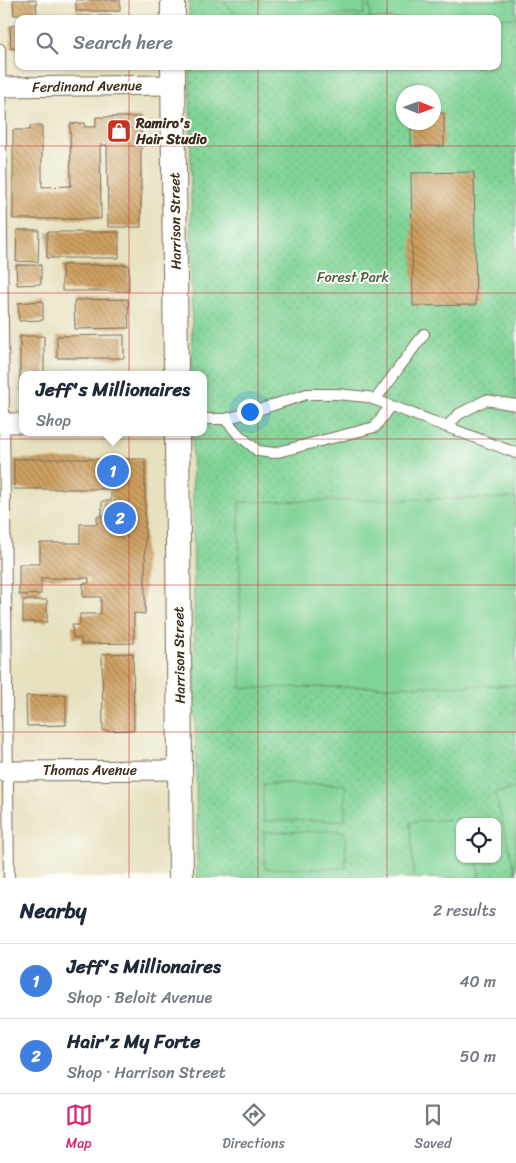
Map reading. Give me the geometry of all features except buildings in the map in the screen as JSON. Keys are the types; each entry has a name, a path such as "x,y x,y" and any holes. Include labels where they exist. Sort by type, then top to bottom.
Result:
{"street":[{"path":"173,0 173,15"},
{"name":"Ferdinand Avenue","path":"0,87 173,75"},
{"name":"Harrison Street","path":"173,75 176,371"},
{"path":"2,423 19,422"},
{"name":"Harrison Street","path":"177,436 181,878"},
{"name":"Thomas Avenue","path":"4,771 180,770"}],"lane":[{"path":"0,49 4,771 9,878"},
{"path":"375,400 424,334"},
{"path":"207,419 225,419 307,394 368,397 516,453"},
{"path":"446,427 459,414 486,400 516,404"},
{"path":"225,419 239,435 258,451 274,452 375,427 390,406"}],"green space":[{"name":"Forest Park","path":"189,0 516,0 516,878 197,878 192,436 207,436 207,371 192,371 190,70 501,70 501,15 189,15"},
{"path":"225,0 365,0 364,14 334,15 238,15 225,4"},
{"path":"370,0 516,0 516,18 501,18 501,15 370,15"},
{"path":"516,498 516,685 241,688 239,502"},
{"path":"263,784 345,784 345,820 264,821"},
{"path":"516,788 516,875 495,793"},
{"path":"456,819 456,863 478,863 479,878 414,878 410,822"},
{"path":"345,831 346,868 265,869 264,832"}],"place":[{"name":"Ramiro's Hair Studio","path":"119,131"},
{"name":"Jeff's Millionaires","path":"113,471"},
{"name":"Hair'z My Forte","path":"120,518"}]}
